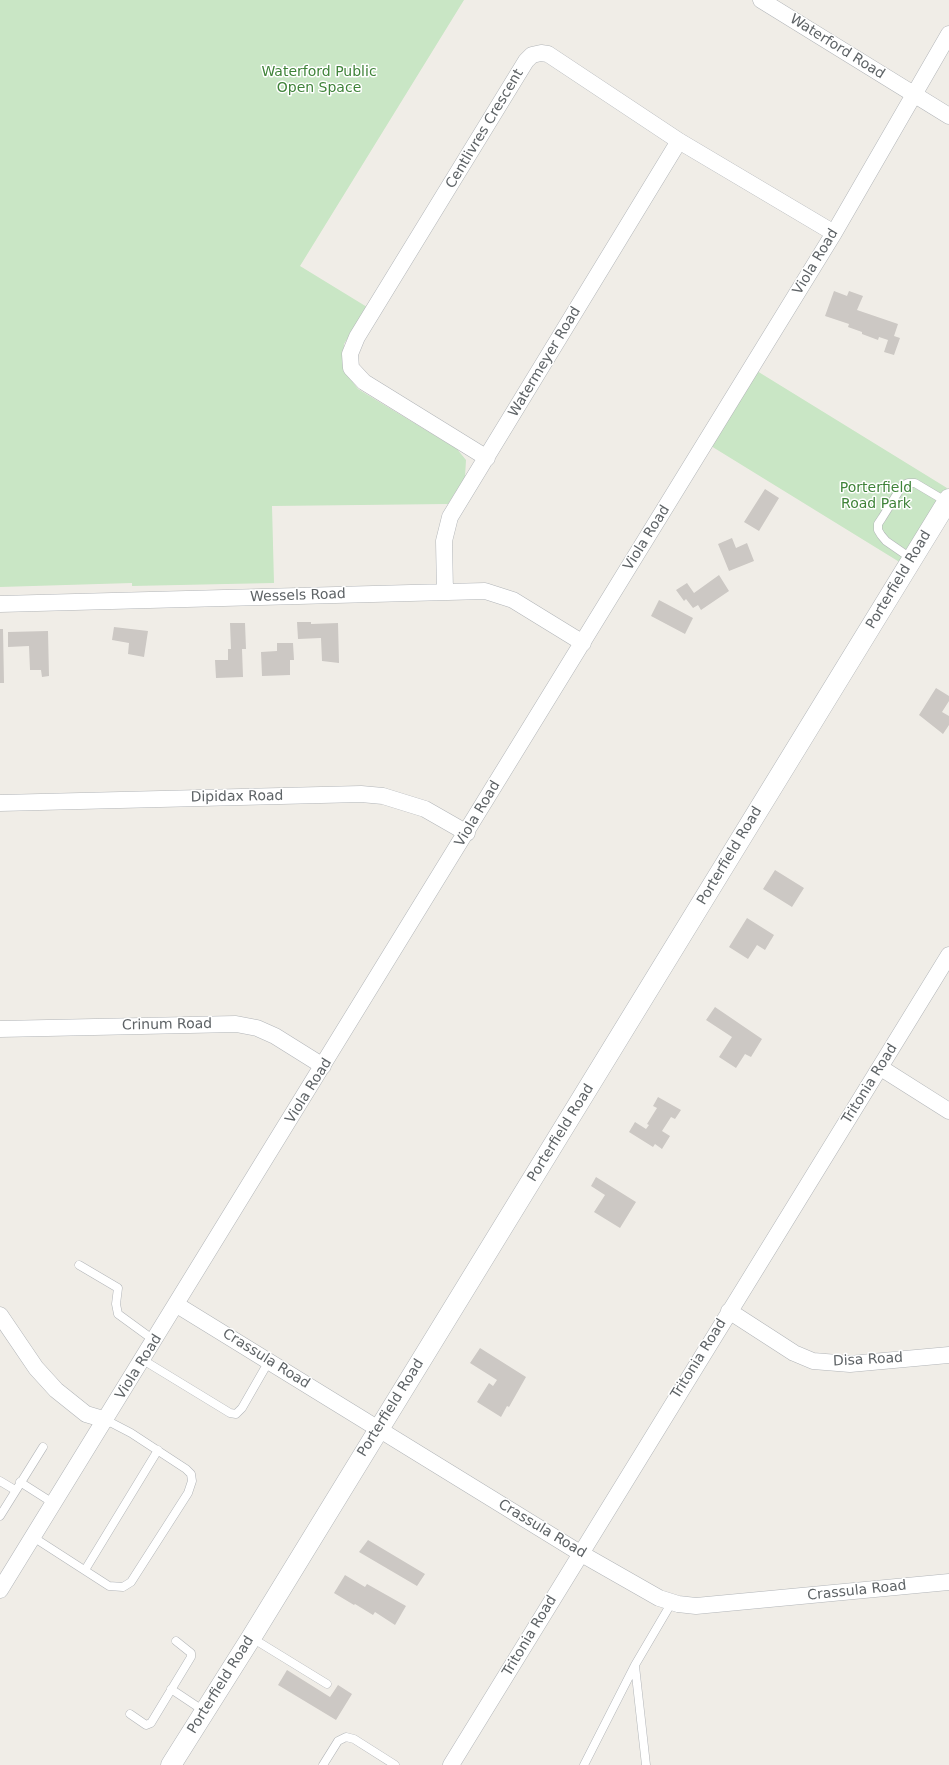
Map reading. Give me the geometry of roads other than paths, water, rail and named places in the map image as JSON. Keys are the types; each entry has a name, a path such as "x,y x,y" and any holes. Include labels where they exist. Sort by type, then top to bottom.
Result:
{"street":[{"name":"Waterford Road","path":"761,0 949,116"},
{"name":"Viola Road","path":"1,1585 33,1537 155,1341 834,233 913,93 949,34"},
{"name":"Centlivres Crescent","path":"487,458 364,382 355,374 350,362 350,354 357,337 526,61 532,56 541,53 548,54 679,141 834,233"},
{"name":"Watermeyer Road","path":"445,592 444,542 447,525 454,510 679,141"},
{"name":"Porterfield Road","path":"171,1765 251,1638 948,501"},
{"name":"Wessels Road","path":"0,604 485,591 512,600 583,643"},
{"name":"Dipidax Road","path":"0,803 361,794 383,796 425,809 467,833"},
{"name":"Tritonia Road","path":"451,1765 729,1311 881,1068 949,955"},
{"name":"Crinum Road","path":"0,1029 236,1024 257,1028 275,1036 323,1066"},
{"path":"881,1068 949,1111"},
{"name":"Crassula Road","path":"177,1305 580,1553 641,1589 672,1602 696,1606 718,1605 949,1582"},
{"name":"Disa Road","path":"729,1311 794,1353 813,1361 850,1364 949,1355"},
{"path":"0,1315 36,1368 56,1390 86,1414 106,1420"}],"lane":[{"path":"912,559 886,541 878,530 878,524 902,486 908,483 915,483 948,501"},
{"path":"79,1265 118,1288 116,1304 118,1314 155,1341"},
{"path":"143,1360 230,1413 236,1414 242,1408 269,1361"},
{"path":"33,1537 109,1586 119,1588 127,1586 132,1582 188,1493 192,1485 191,1474 158,1450 131,1433 106,1420"},
{"path":"0,1516 43,1447"},
{"path":"85,1570 158,1450"},
{"path":"0,1480 15,1490"},
{"path":"20,1482 53,1503"},
{"path":"584,1765 635,1665 672,1602"},
{"path":"251,1638 327,1684"},
{"path":"130,1714 146,1725 151,1723 172,1690 191,1657 191,1653 176,1641"},
{"path":"635,1665 646,1765"},
{"path":"172,1690 204,1711"},
{"path":"324,1764 338,1741 346,1737 354,1739 395,1765"}],"park label":[{"name":"Waterford Public Open Space","path":"319,80"},
{"name":"Porterfield Road Park","path":"876,496"}]}
